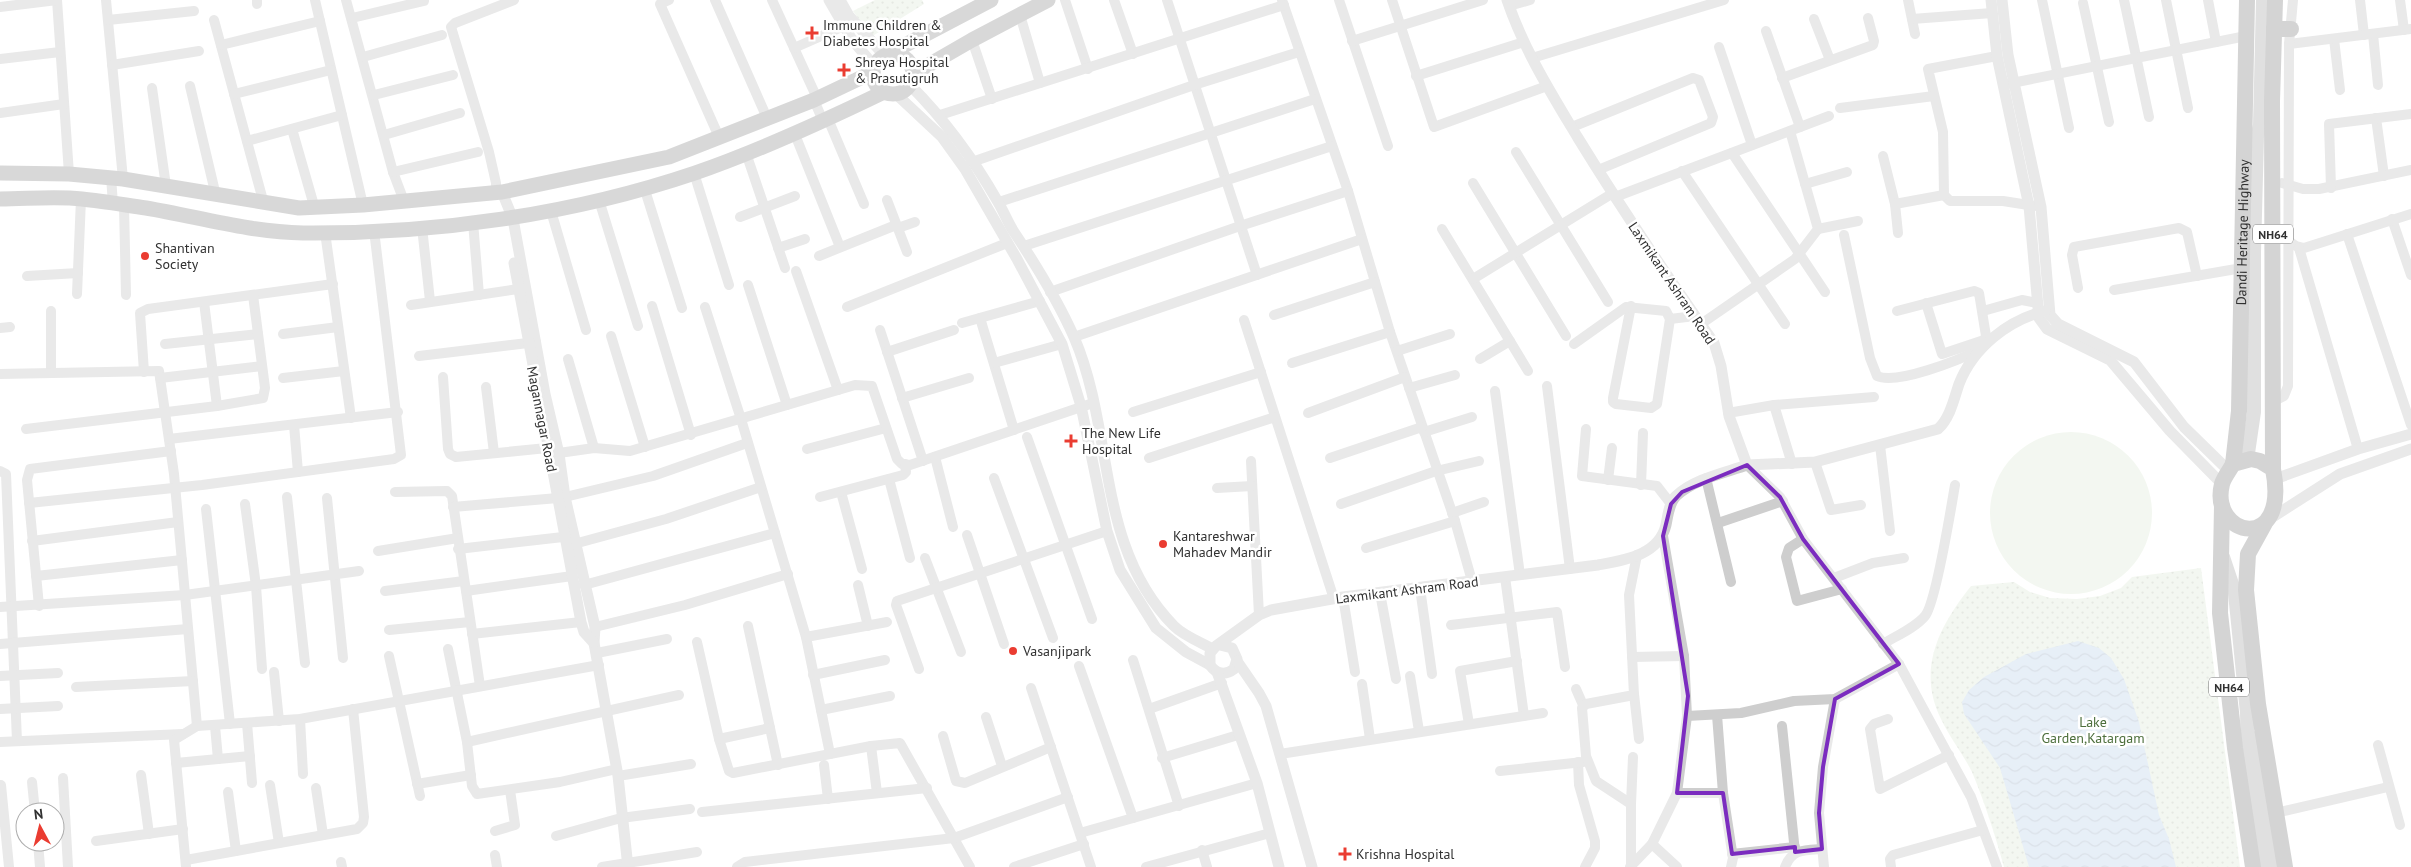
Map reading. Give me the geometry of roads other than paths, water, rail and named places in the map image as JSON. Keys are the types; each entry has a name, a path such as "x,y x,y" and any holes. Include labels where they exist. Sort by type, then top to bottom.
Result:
{"highway":[{"name":"Dandi Heritage Highway","path":"2233,470 2239,411 2247,0"},
{"name":"NH64","path":"2275,0 2272,180 2272,471 2275,504 2248,554 2246,590 2271,814 2285,867"},
{"path":"2274,29 2290,37"},
{"path":"2233,470 2260,461 2272,471"},
{"name":"NH64","path":"2233,470 2222,506 2220,613 2235,748 2253,867"},
{"path":"2222,506 2227,517 2235,525 2248,529 2267,521"}],"main road":[{"path":"0,173 69,174 117,178 264,204 315,209 404,201 498,189 670,157 816,99 873,69 887,54 991,0"},
{"path":"0,199 80,199 241,228 303,233 422,227 510,219 599,200 694,173 890,93 904,91 912,79 972,40 1048,0"},
{"path":"2233,470 2254,412 2256,137 2260,125 2263,0"},
{"path":"887,54 899,54 906,58 912,65 912,79"},
{"path":"873,69 874,81 890,93"},
{"path":"2260,125 2264,137 2266,231 2265,418 2272,471"},
{"path":"2221,548 2235,593 2247,713 2248,761 2264,867"},
{"path":"2235,593 2248,554"},
{"path":"2247,713 2271,814 2276,867"}],"street":[{"path":"0,7 57,0 69,174"},
{"path":"106,0 112,65 117,178 126,295"},
{"path":"315,0 363,205"},
{"path":"346,0 374,95 393,172 404,201"},
{"path":"510,219 498,189 451,27 455,23 514,0"},
{"path":"715,0 767,118"},
{"path":"774,0 816,99 864,204"},
{"path":"829,0 873,69"},
{"path":"840,0 849,16 887,54"},
{"path":"1065,0 1088,69"},
{"path":"1114,0 1133,54"},
{"path":"1167,0 1257,275"},
{"path":"1339,0 1388,146"},
{"path":"1392,0 1432,125 1436,127 1547,86"},
{"path":"1352,41 1483,0"},
{"path":"1508,3 1530,0"},
{"path":"1532,58 1706,3 1724,0"},
{"path":"1908,0 1915,34"},
{"path":"1991,0 1997,56 2009,84"},
{"path":"2002,0 2009,84 2035,206 2041,308 2047,329 2110,360 2170,431 2233,470"},
{"path":"2042,0 2069,128"},
{"path":"2124,0 2149,117"},
{"path":"2166,0 2188,108"},
{"path":"2208,0 2216,42"},
{"path":"2272,402 2287,392 2290,241 2288,185 2290,37 2293,0"},
{"path":"2360,0 2378,85"},
{"path":"2290,37 2334,39 2407,29 2400,0"},
{"path":"352,18 424,1"},
{"path":"663,1 719,137"},
{"path":"940,115 1180,39 1283,2 1348,192 1390,332 1453,517 1472,581"},
{"name":"Laxmikant Ashram Road","path":"1508,3 1524,42 1547,86 1614,195 1714,343 1719,356 1728,413 1746,465"},
{"path":"2083,3 2109,122"},
{"path":"108,20 194,11"},
{"path":"1912,19 1992,13"},
{"path":"1020,15 1040,83"},
{"path":"1782,78 1874,43 1868,18"},
{"path":"1814,19 1830,60"},
{"path":"214,20 264,204"},
{"path":"221,45 320,22"},
{"path":"794,48 844,26"},
{"path":"1766,30 1782,78 1818,229"},
{"path":"363,57 442,35"},
{"path":"2009,84 2246,36"},
{"path":"2334,39 2340,90"},
{"path":"972,40 992,99"},
{"path":"1416,76 1524,42"},
{"path":"1719,47 1752,145"},
{"path":"0,59 60,52"},
{"path":"112,65 199,52"},
{"path":"972,162 1194,85 1299,52"},
{"path":"1944,196 1944,137 1928,69 1997,56"},
{"path":"234,94 331,70"},
{"path":"374,95 453,75"},
{"path":"1572,127 1693,78 1699,80 1713,117 1711,123 1598,170"},
{"path":"890,93 942,137 965,169 1040,301 1062,344 1081,406 1107,531 1120,570 1149,619 1180,648 1213,668 1229,672 1235,667 1237,661 1237,655 1232,648 1216,647 1174,626 1152,599 1134,570 1115,515 1093,403 1083,362 1074,337 998,202 940,115 912,79"},
{"path":"190,86 216,196"},
{"path":"152,88 166,186"},
{"path":"1840,108 1934,96"},
{"path":"998,202 1316,99"},
{"path":"0,113 64,104"},
{"path":"384,134 460,113"},
{"path":"2331,188 2329,124 2411,114"},
{"path":"247,140 342,115"},
{"path":"1473,279 1614,195 1829,116"},
{"path":"2376,118 2384,176"},
{"path":"292,129 315,209"},
{"path":"794,132 840,247"},
{"path":"1024,246 1332,146"},
{"path":"393,172 478,152"},
{"path":"1516,152 1608,302"},
{"path":"746,153 785,268"},
{"path":"1732,153 1825,292"},
{"path":"1883,156 1895,204 1898,233"},
{"path":"2272,180 2312,190 2331,188 2411,170"},
{"path":"1682,171 1785,324"},
{"path":"1806,184 1847,172"},
{"path":"694,173 729,285"},
{"path":"1473,183 1570,340 1620,310 1631,306 1666,311 1670,319 1657,404 1651,408 1616,404 1613,402 1631,306"},
{"path":"644,187 682,308"},
{"path":"1050,292 1240,226 1348,192"},
{"path":"740,217 795,196"},
{"path":"1895,204 1944,196 1950,201 2003,201 2035,206"},
{"path":"78,294 80,199"},
{"path":"599,200 638,326"},
{"path":"887,200 906,252"},
{"path":"551,211 586,330"},
{"path":"2299,248 2411,214"},
{"name":"Magannagar Road","path":"510,219 518,289 545,394 552,452 561,497 595,627 595,648 608,710 618,773 627,865"},
{"name":"Magannagar Road","path":"510,219 532,342"},
{"path":"2392,219 2411,275"},
{"path":"1670,319 1698,320 1759,285 1800,254 1818,229 1858,221"},
{"path":"473,222 479,295"},
{"path":"819,256 897,226 915,222"},
{"path":"422,227 430,301"},
{"path":"2078,288 2072,254 2074,247 2180,228 2186,232 2196,276"},
{"path":"1442,229 1528,371"},
{"path":"29,503 298,472 398,457 403,450 374,230"},
{"path":"2273,230 2299,248 2358,449"},
{"path":"326,232 351,418"},
{"path":"1844,234 1870,358 1877,376 1890,378 1942,366 1979,350 2002,332 2041,308"},
{"path":"2347,234 2411,425"},
{"path":"778,248 805,239"},
{"path":"1074,337 1362,239"},
{"path":"847,307 1007,243"},
{"path":"2114,290 2242,268"},
{"path":"796,271 838,390"},
{"path":"27,276 78,272"},
{"path":"1274,315 1376,282"},
{"path":"144,372 140,313 148,309 333,284"},
{"path":"748,285 787,404"},
{"path":"411,305 518,289"},
{"path":"1897,311 1926,303 1976,291 1979,293 1983,311 1986,331 1984,340 1942,354 1926,303"},
{"path":"26,429 218,406 263,398 265,394 254,295"},
{"path":"1983,311 2022,300 2041,308 2058,324 2134,362 2184,427 2233,470"},
{"path":"962,323 1040,301"},
{"path":"204,302 218,406"},
{"path":"652,306 691,435"},
{"path":"705,307 741,419 806,637 830,754"},
{"path":"51,311 51,373"},
{"path":"980,318 1014,430"},
{"path":"1244,320 1275,417 1338,598 1354,672"},
{"path":"283,334 338,327"},
{"path":"880,330 923,461"},
{"path":"887,352 954,330"},
{"path":"1292,363 1390,332"},
{"path":"166,344 258,334"},
{"path":"1397,351 1450,334"},
{"path":"611,336 645,447"},
{"path":"1480,359 1510,341"},
{"path":"419,356 532,342"},
{"path":"994,363 1062,344"},
{"path":"1631,866 1652,844 1677,793 1687,716 1684,656 1664,536 1671,504 1682,492 1706,478 1746,465 1815,462 1938,429 1948,413 1965,370 1979,350"},
{"path":"568,359 594,448"},
{"path":"160,378 262,366"},
{"path":"0,374 159,371 176,487 197,726"},
{"path":"283,378 344,371"},
{"path":"1133,412 1261,372"},
{"path":"1409,388 1455,375"},
{"path":"443,377 448,449 450,454 456,457 494,452 552,452 594,448 630,451 691,435 787,404 855,385 872,386 897,459 905,464 923,461 1093,403"},
{"path":"1308,413 1406,377"},
{"path":"902,398 969,378"},
{"path":"1547,386 1570,569"},
{"path":"486,388 494,452"},
{"path":"1496,391 1520,575"},
{"path":"1728,413 1774,406 1874,397"},
{"path":"1774,406 1792,464"},
{"path":"169,439 398,412"},
{"path":"1149,458 1275,417"},
{"path":"1330,458 1472,417"},
{"path":"294,425 298,472"},
{"path":"807,449 886,428"},
{"path":"1586,429 1582,476 1657,486 1671,504"},
{"path":"1641,485 1643,433"},
{"path":"2272,471 2411,434"},
{"path":"1027,437 1092,619"},
{"path":"453,507 561,497 652,476 747,442"},
{"path":"1880,444 1890,530"},
{"path":"1608,480 1612,448"},
{"path":"2267,521 2340,474 2411,449"},
{"path":"39,606 27,480 30,470 171,451"},
{"path":"935,457 953,527"},
{"path":"1341,504 1436,471 1479,461"},
{"path":"1251,462 1259,615"},
{"path":"1815,462 1831,510 1861,504"},
{"path":"820,497 905,474 905,464"},
{"path":"1746,465 1783,501 1803,539 1899,664 1971,797 1997,867"},
{"path":"0,470 6,474 17,741"},
{"path":"994,478 1053,638"},
{"path":"1706,478 1731,582"},
{"path":"889,479 910,558"},
{"path":"1883,644 1921,620 1928,611 1944,548 1955,485"},
{"path":"1216,488 1252,486"},
{"path":"574,544 666,519 761,487"},
{"path":"395,492 447,491 452,496 458,549 480,686"},
{"path":"841,492 862,569"},
{"path":"288,497 304,663"},
{"name":"Magannagar Road","path":"561,497 563,537 581,622 584,632 595,648"},
{"path":"327,498 343,658"},
{"path":"1718,523 1783,501"},
{"path":"1366,548 1453,517 1484,502"},
{"path":"245,504 256,586 262,669"},
{"path":"206,509 230,724"},
{"path":"32,541 178,522"},
{"path":"919,669 896,605 900,599 1107,531"},
{"path":"584,585 775,533"},
{"path":"967,535 1004,644"},
{"name":"Laxmikant Ashram Road","path":"1232,648 1259,615 1271,610 1338,598 1605,564 1637,555 1655,545 1664,536"},
{"path":"458,549 563,537"},
{"path":"378,550 458,538"},
{"path":"1803,539 1789,548 1786,557 1797,601 1842,589"},
{"path":"1637,555 1629,595 1634,694 1639,738"},
{"path":"925,558 960,652"},
{"path":"1834,578 1873,562 1904,558"},
{"path":"36,576 182,560"},
{"path":"0,607 39,606 185,595 359,571"},
{"path":"595,627 685,605 788,574"},
{"path":"384,591 572,576"},
{"path":"1505,577 1524,716"},
{"path":"858,585 868,626"},
{"path":"1420,588 1432,674"},
{"path":"1380,593 1396,679"},
{"path":"1451,625 1557,612 1565,667"},
{"path":"389,630 470,622"},
{"path":"472,634 581,622"},
{"path":"806,637 887,622"},
{"name":"Laxmikant Ashram Road","path":"1216,647 1250,624"},
{"path":"748,626 778,765"},
{"path":"0,644 188,629"},
{"path":"595,648 667,639"},
{"path":"697,642 719,739 729,772 733,773 898,742 903,745 970,867"},
{"path":"1216,647 1209,657 1222,684 1238,735 1257,783 1279,867"},
{"path":"448,649 467,742 473,791 477,794 691,764"},
{"path":"389,656 420,796"},
{"path":"1632,657 1684,656"},
{"path":"813,675 885,660"},
{"path":"1132,660 1179,806"},
{"path":"1237,661 1263,699 1312,867"},
{"path":"1469,724 1460,671 1517,661"},
{"path":"1687,716 1741,714 1794,701 1835,699 1899,664"},
{"path":"353,709 363,823 357,829 236,851 186,864 174,740 197,726 300,719 353,709 398,701 455,690 599,665"},
{"path":"1079,666 1133,818"},
{"path":"0,676 58,672"},
{"path":"274,672 279,721"},
{"path":"1410,676 1419,731"},
{"path":"76,687 193,681"},
{"path":"1148,709 1222,684"},
{"path":"1362,684 1370,739"},
{"path":"1031,688 1091,867"},
{"path":"1576,689 1583,706 1583,762 1579,785 1595,841 1595,848 1585,867"},
{"path":"1583,706 1632,697 1634,694"},
{"path":"467,742 680,695"},
{"path":"821,710 890,696"},
{"path":"1824,867 1819,812 1823,767 1835,699"},
{"path":"0,709 58,706"},
{"path":"1280,754 1543,713"},
{"path":"1717,715 1723,793 1732,854 1731,867"},
{"path":"986,718 1002,766"},
{"path":"300,719 303,774"},
{"path":"1888,720 1874,724 1870,730 1880,789 1948,755"},
{"path":"247,723 252,783"},
{"path":"215,726 218,759"},
{"path":"1782,726 1795,849 1785,867"},
{"path":"719,739 770,728"},
{"path":"0,742 184,734"},
{"path":"1162,758 1238,735"},
{"path":"943,736 956,781 965,784 1002,766 1051,747"},
{"path":"2378,745 2400,825"},
{"path":"871,746 877,794"},
{"path":"176,763 250,756"},
{"path":"1631,866 1633,757"},
{"path":"1500,771 1583,762"},
{"path":"1583,762 1598,784 1631,804"},
{"path":"824,764 828,799"},
{"path":"141,775 149,834"},
{"path":"417,784 471,775"},
{"path":"63,778 68,867"},
{"path":"32,782 34,802"},
{"path":"1080,833 1257,783"},
{"path":"1,785 9,867"},
{"path":"270,785 279,843"},
{"path":"2271,814 2388,787"},
{"path":"316,788 324,835"},
{"path":"702,812 927,788"},
{"path":"496,831 515,825 510,790"},
{"path":"228,792 236,851"},
{"path":"1677,793 1723,793"},
{"path":"738,867 745,862 954,838 1068,797"},
{"path":"556,836 621,818 690,809"},
{"path":"96,841 183,829"},
{"path":"1891,867 1890,859 1894,855 1983,830"},
{"path":"1146,867 1270,832"},
{"path":"1014,867 1084,844"},
{"path":"1652,844 1677,867"},
{"path":"1732,854 1822,849"},
{"path":"1202,850 1207,867"},
{"path":"39,852 40,867"},
{"path":"602,867 627,865 696,852"},
{"path":"495,855 497,867"}],"water":[{"path":"2078,641 2099,648 2111,658 2124,679 2139,722 2159,815 2169,839 2176,867 2029,867 2000,768 1964,714 1962,702 1969,690 1984,677 2026,654"}],"place":[{"name":"Immune Children & Diabetes Hospital","path":"812,33"},
{"name":"Shreya Hospital & Prasutigruh","path":"844,70"},
{"name":"Shantivan Society","path":"145,256"},
{"name":"The New Life Hospital","path":"1071,441"},
{"name":"Kantareshwar Mahadev Mandir","path":"1163,544"},
{"name":"Vasanjipark","path":"1013,651"},
{"name":"Krishna Hospital","path":"1345,854"}],"park label":[{"name":"Lake Garden,Katargam","path":"2093,730"}]}
